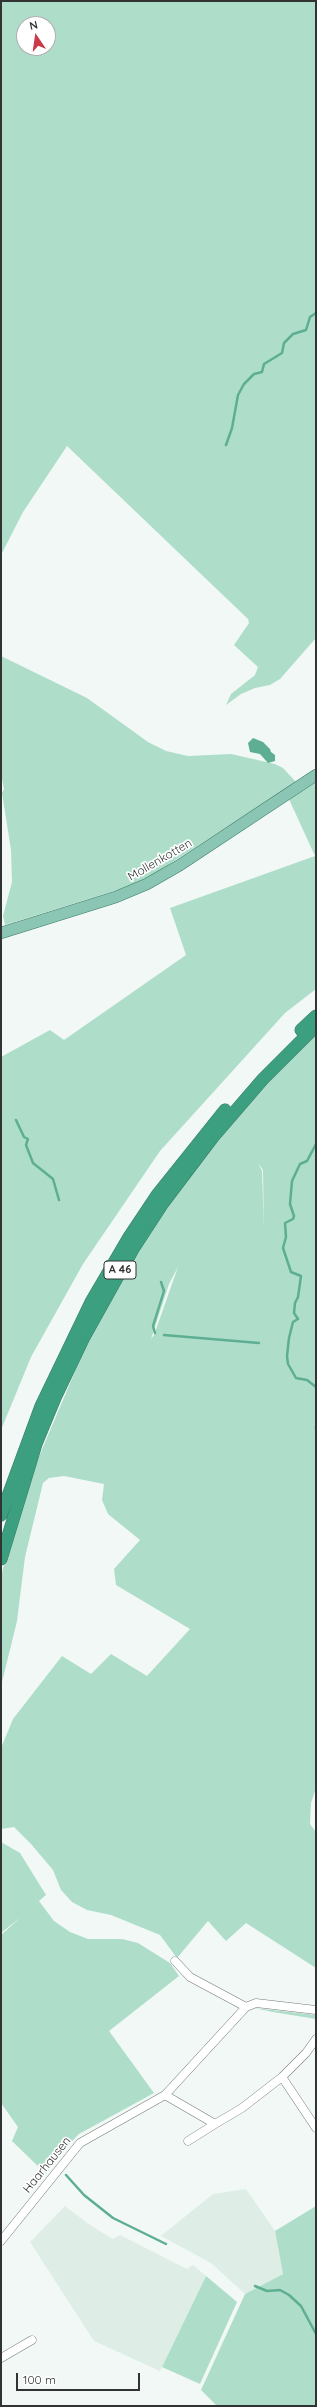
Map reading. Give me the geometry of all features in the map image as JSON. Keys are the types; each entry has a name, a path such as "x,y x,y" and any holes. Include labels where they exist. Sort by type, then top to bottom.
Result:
{"highway":[{"name":"A 46","path":"1,1515 27,1442 58,1367 94,1297 129,1238 158,1195 202,1137 258,1074 316,1016"},
{"name":"A 46","path":"1,1559 34,1450 55,1398 84,1337 129,1255 163,1203 213,1137 263,1079 316,1026"}],"main road":[{"name":"Mollenkotten","path":"1,933 116,898 147,884 180,865 316,775"}],"street":[{"path":"174,1961 195,1980 246,2007 256,2003 316,2010"},
{"name":"Haarhausen","path":"1,2241 80,2143 165,2095 246,2007"},
{"path":"188,2141 242,2108 282,2077 306,2053 316,2039"},
{"path":"282,2077 316,2128"},
{"path":"165,2095 215,2124"},
{"path":"1,2358 32,2340"}],"shaded area":[{"path":"1,1 316,1 316,638 280,679 270,685 255,688 241,694 226,705 231,694 255,675 258,667 234,645 249,623 248,619 67,446 23,512 1,555"},
{"path":"1,656 87,698 148,742 166,751 188,756 231,754 275,764 283,768 296,782 140,883 5,925 3,916 12,882 11,850 2,793 4,789 1,774"},
{"path":"253,738 263,742 270,749 275,755 275,761 268,763 260,754 250,752 248,743"},
{"path":"316,779 316,989 285,1013 160,1151 83,1264 31,1357 1,1430 1,1057 50,1030 64,1040 186,955 170,908 315,856 288,797"},
{"path":"316,1032 316,1788 311,1803 310,1824 316,1832 316,1968 246,1923 226,1941 208,1921 177,1958 160,1935 111,1915 87,1910 72,1902 61,1890 53,1870 31,1844 14,1827 1,1829 1,1748 13,1719 62,1656 91,1674 111,1654 147,1676 190,1629 116,1585 114,1569 140,1540 108,1514 102,1500 104,1484 64,1476 49,1478 43,1483 25,1557 17,1621 1,1686 1,1578 8,1545 27,1485 98,1317 136,1253 209,1145 262,1084","holes":["258,1163 263,1170 264,1227 262,1171","178,1267 154,1335 151,1339 169,1284"]},
{"path":"1,1842 20,1853 46,1895 39,1901 54,1921 70,1932 88,1939 122,1939 138,1943 170,1963 179,1976 109,2031 154,2093 79,2134 46,2174 12,2141 18,2127 1,2103 1,1935 21,1917 1,1933"},
{"path":"254,2008 316,2015 316,2019 273,2012"},
{"path":"246,2189 275,2231 283,2274 245,2294 211,2263 161,2236 213,2194"},
{"path":"65,2206 90,2225 113,2239 120,2235 187,2269 193,2265 206,2276 160,2371 94,2341 30,2242"},
{"path":"316,2206 316,2406 217,2406 201,2390 245,2294 283,2274 275,2231"},
{"path":"206,2276 237,2302 200,2384 162,2367"}],"waterway":[{"path":"226,445 232,428 238,395 244,384 254,374 262,372 264,364 282,353 284,343 293,334 306,330 310,317 316,313"},
{"path":"16,1120 24,1137 28,1139 26,1145 33,1163 53,1179 59,1200"},
{"path":"316,1144 307,1161 300,1164 292,1181 290,1204 294,1216 293,1219 285,1223 286,1237 283,1248 291,1272 301,1276 294,1313 298,1319 293,1322 289,1338 287,1356 288,1364 296,1378 307,1380 316,1387"},
{"path":"155,1333 153,1326 164,1291 161,1282"},
{"path":"164,1335 259,1343"},
{"path":"66,2175 84,2195 113,2218 166,2244"},
{"path":"255,2286 267,2291 280,2290 289,2295 301,2306 316,2334"}]}
